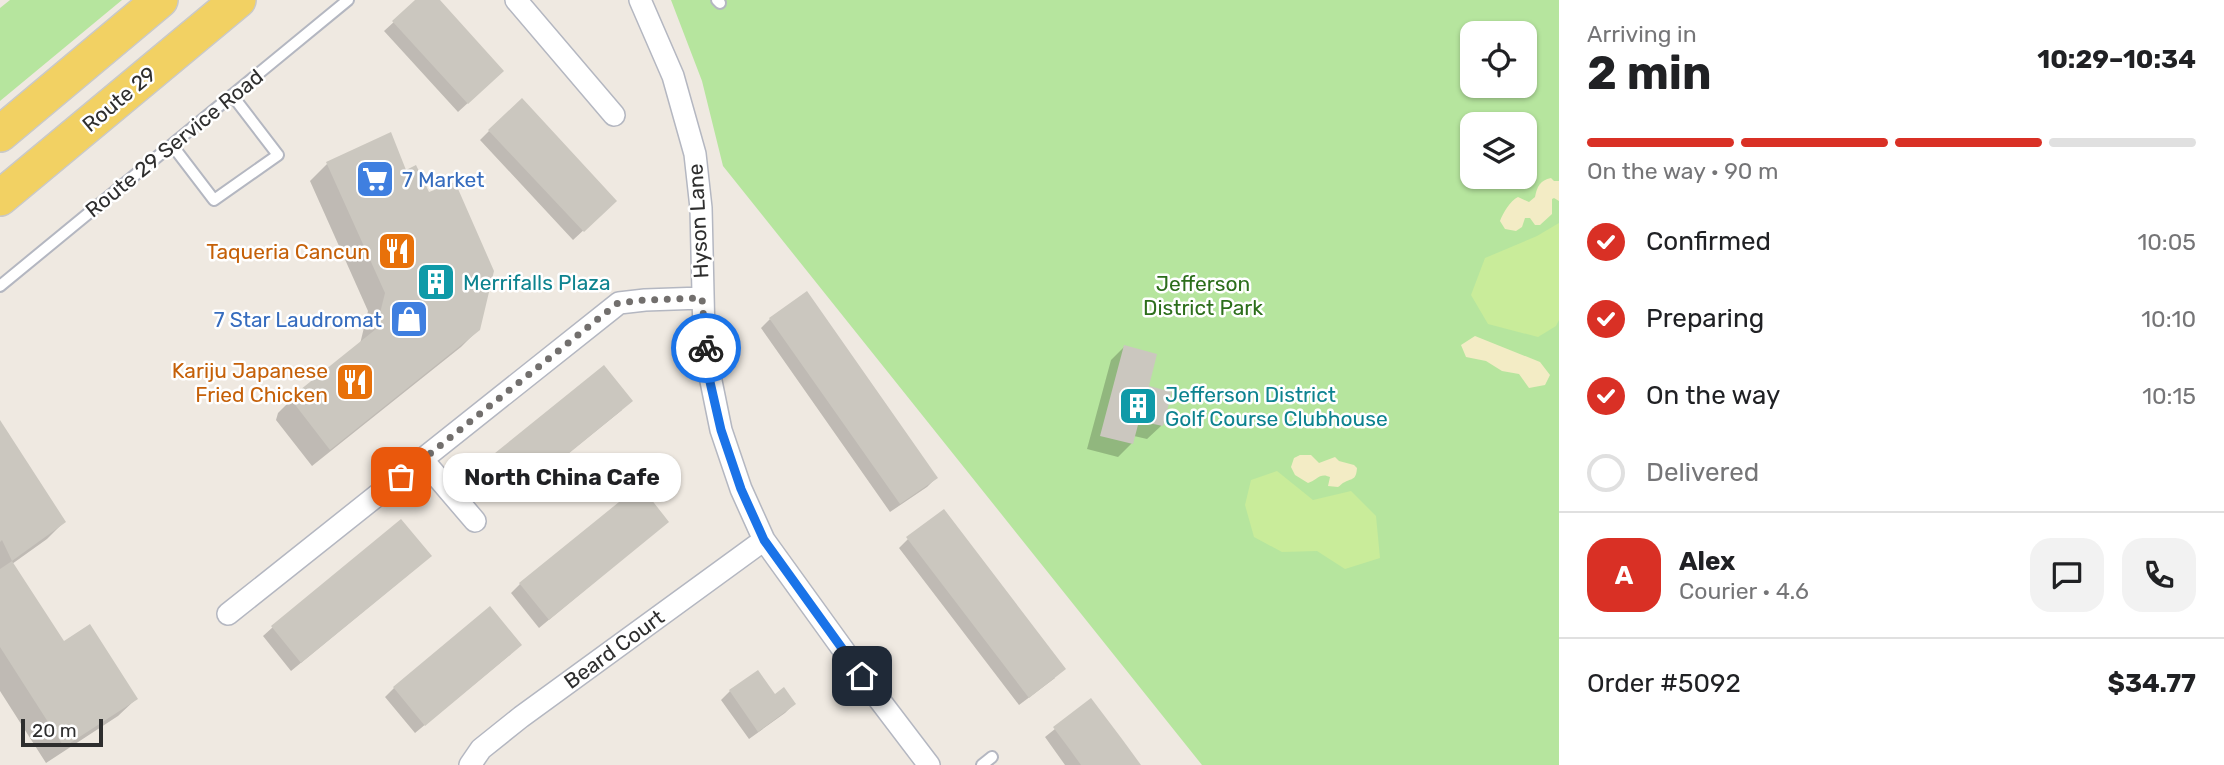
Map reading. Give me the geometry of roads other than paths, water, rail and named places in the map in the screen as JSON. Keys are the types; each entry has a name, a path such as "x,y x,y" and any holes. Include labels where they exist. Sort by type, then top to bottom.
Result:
{"main road":[{"path":"0,134 160,0"},
{"name":"Route 29","path":"0,198 238,0"}],"street":[{"path":"516,0 614,115"},
{"name":"Hyson Lane","path":"640,0 673,76 695,154 701,208 704,337 710,382 721,430 741,489 764,540 929,765"},
{"path":"228,614 618,303 702,298"},
{"path":"422,460 475,521"},
{"name":"Beard Court","path":"470,765 481,749 521,717 764,540"}],"lane":[{"name":"Route 29 Service Road","path":"0,286 348,0"},
{"path":"172,145 214,200 278,155 232,95"},
{"path":"982,765 992,757"}],"place":[{"name":"7 Market","path":"375,179"},
{"name":"Taqueria Cancun","path":"397,251"},
{"name":"Merrifalls Plaza","path":"436,282"},
{"name":"7 Star Laudromat","path":"409,319"},
{"name":"Kariju Japanese Fried Chicken","path":"355,382"},
{"name":"Jefferson District Golf Course Clubhouse","path":"1138,406"},
{"name":"North China Cafe","path":"401,477"}],"park label":[{"name":"Jefferson District Park","path":"1203,295"}]}
